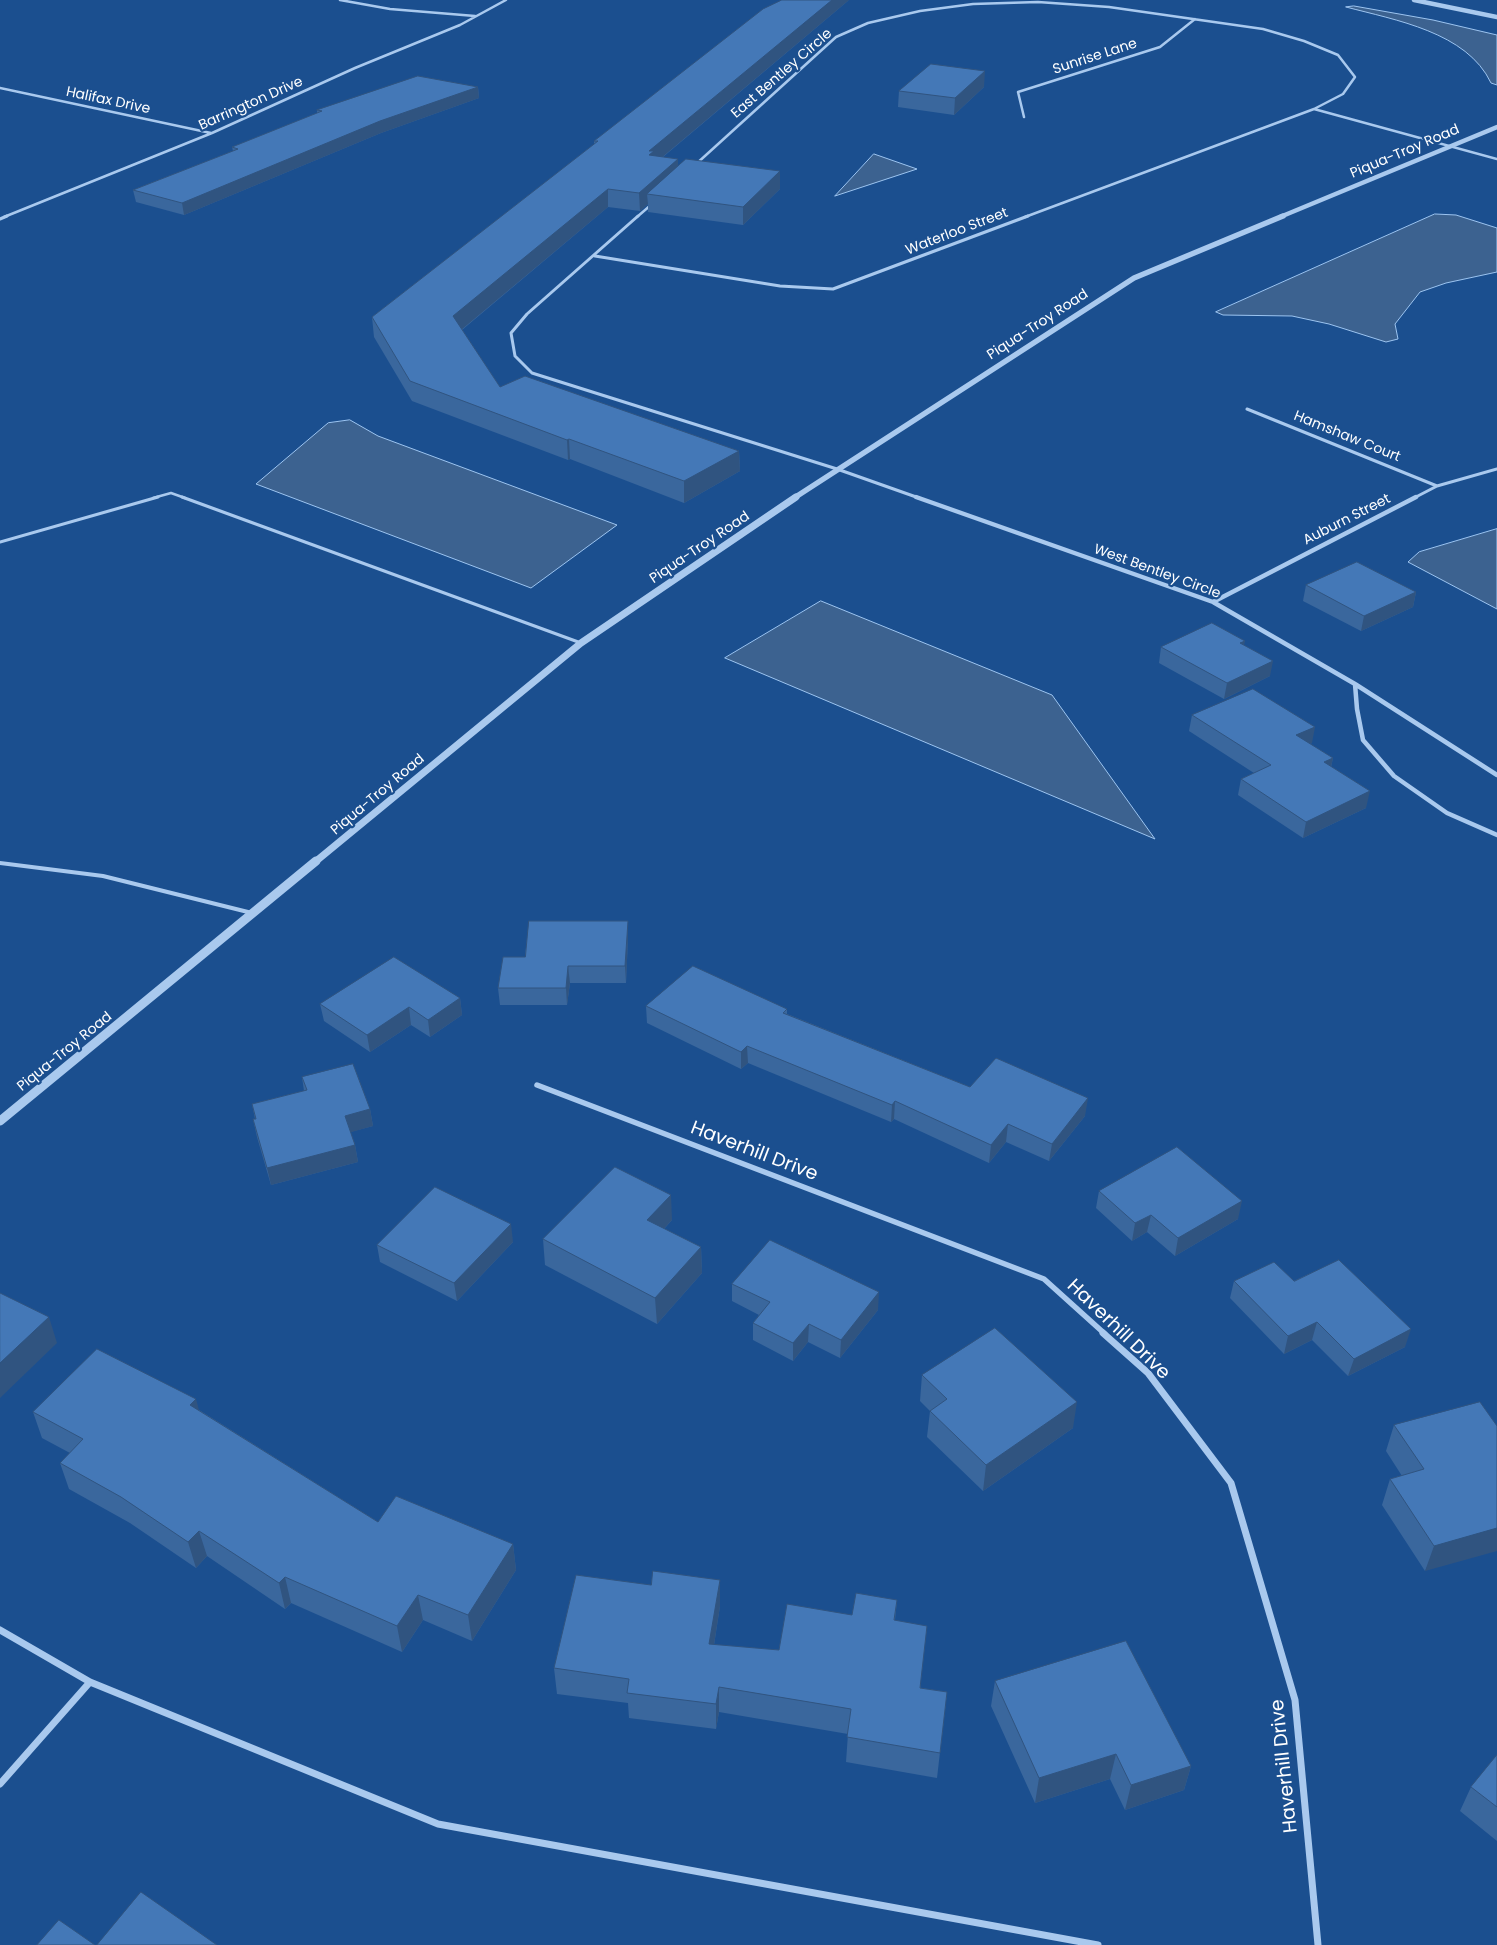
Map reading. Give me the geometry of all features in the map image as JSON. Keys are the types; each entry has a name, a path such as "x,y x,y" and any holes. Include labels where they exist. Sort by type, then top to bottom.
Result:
{"street":[{"path":"340,0 390,9 475,16"},
{"name":"Barrington Drive","path":"0,219 212,133 355,68 460,26 506,0"},
{"path":"1414,0 1497,17"},
{"name":"East Bentley Circle","path":"690,170 836,37 868,22 920,11 973,4 1038,2 1109,7 1263,29 1304,40 1338,55 1355,78 1343,94 1314,109"},
{"name":"Sunrise Lane","path":"1024,118 1018,92 1160,47 1194,19"},
{"name":"Halifax Drive","path":"0,88 212,133"},
{"path":"1314,109 1497,159"},
{"name":"Waterloo Street","path":"595,256 780,286 834,289 1314,109"},
{"name":"Piqua-Troy Road","path":"0,1121 581,644 837,469 1134,278 1497,127"},
{"path":"653,203 527,314 511,333 515,356 532,373 837,469"},
{"name":"Hamshaw Court","path":"1248,409 1437,486"},
{"name":"West Bentley Circle","path":"837,469 1212,602 1355,684 1497,775"},
{"name":"Auburn Street","path":"1212,602 1437,486 1497,469"},
{"path":"1355,684 1357,709 1363,740 1394,776 1447,814 1497,834"},
{"name":"Haverhill Drive","path":"537,1085 1044,1279 1148,1374 1231,1483 1248,1540 1295,1700 1318,1945"},
{"path":"0,1630 90,1682 438,1824 1098,1945"},
{"path":"0,1784 90,1682"}],"lane":[{"path":"0,542 170,493 581,644"},
{"path":"0,863 104,876 254,913"}],"water":[{"path":"1354,6 1433,20 1497,35 1497,85 1491,83 1480,66 1465,51 1447,40 1407,23 1346,7"},
{"path":"874,154 917,169 835,196"},
{"path":"1435,214 1456,215 1497,228 1497,272 1446,283 1420,292 1395,324 1398,339 1386,342 1329,324 1292,316 1223,315 1216,312"},
{"path":"350,420 378,436 617,525 531,588 256,484 328,423"},
{"path":"1497,529 1497,609 1408,562 1419,552"},
{"path":"821,601 1052,695 1155,839 725,658"}],"building":[{"path":"782,0 832,0 649,151 654,151 649,155 678,159 639,193 608,189 453,316 500,387 525,376 739,451 684,481 569,439 567,440 410,381 372,317 598,141 594,141 763,9"},
{"path":"931,64 985,71 955,98 899,91"},
{"path":"418,76 478,87 380,121 182,203 133,190 238,149 232,147 322,111 317,110"},
{"path":"686,159 780,171 743,207 647,194"},
{"path":"1357,562 1416,592 1364,616 1306,585"},
{"path":"1212,623 1245,641 1240,643 1273,661 1227,683 1161,647"},
{"path":"1253,689 1315,727 1296,735 1333,758 1324,762 1370,791 1306,822 1241,779 1271,765 1192,715"},
{"path":"529,921 628,921 625,966 568,966 566,988 498,988 503,957 525,957"},
{"path":"394,957 460,998 428,1020 409,1007 367,1035 320,1004"},
{"path":"693,966 787,1009 783,1013 970,1087 996,1058 1088,1098 1052,1144 1008,1124 991,1145 895,1101 892,1105 747,1046 741,1052 646,1006"},
{"path":"353,1064 370,1109 345,1116 355,1145 267,1168 253,1119 256,1119 252,1104 307,1090 302,1077"},
{"path":"1177,1147 1242,1201 1178,1238 1151,1215 1135,1223 1099,1191"},
{"path":"615,1167 671,1195 647,1220 701,1247 655,1298 543,1239"},
{"path":"435,1187 511,1224 454,1283 377,1245"},
{"path":"770,1240 879,1292 841,1340 809,1324 793,1343 753,1323 770,1302 732,1284"},
{"path":"1339,1260 1411,1329 1354,1359 1317,1322 1288,1336 1234,1281 1274,1262 1294,1281"},
{"path":"0,1293 49,1317 0,1363"},
{"path":"995,1328 1077,1402 986,1465 930,1411 947,1399 922,1375"},
{"path":"97,1349 196,1399 190,1405 378,1522 396,1496 513,1544 468,1615 418,1595 397,1626 285,1577 279,1583 199,1531 188,1542 121,1497 60,1463 83,1439 33,1412"},
{"path":"1480,1402 1497,1426 1497,1528 1434,1546 1390,1479 1424,1469 1394,1425"},
{"path":"653,1571 720,1580 709,1644 779,1650 787,1604 852,1615 856,1593 897,1600 894,1620 927,1626 920,1688 947,1692 940,1753 847,1737 851,1709 719,1687 716,1704 627,1693 629,1679 554,1668 576,1575 651,1585"},
{"path":"1126,1641 1191,1766 1131,1785 1116,1754 1039,1778 995,1681"},
{"path":"1497,1755 1497,1807 1471,1787"},
{"path":"141,1892 217,1945 97,1945"},
{"path":"59,1920 95,1945 37,1945"}]}
